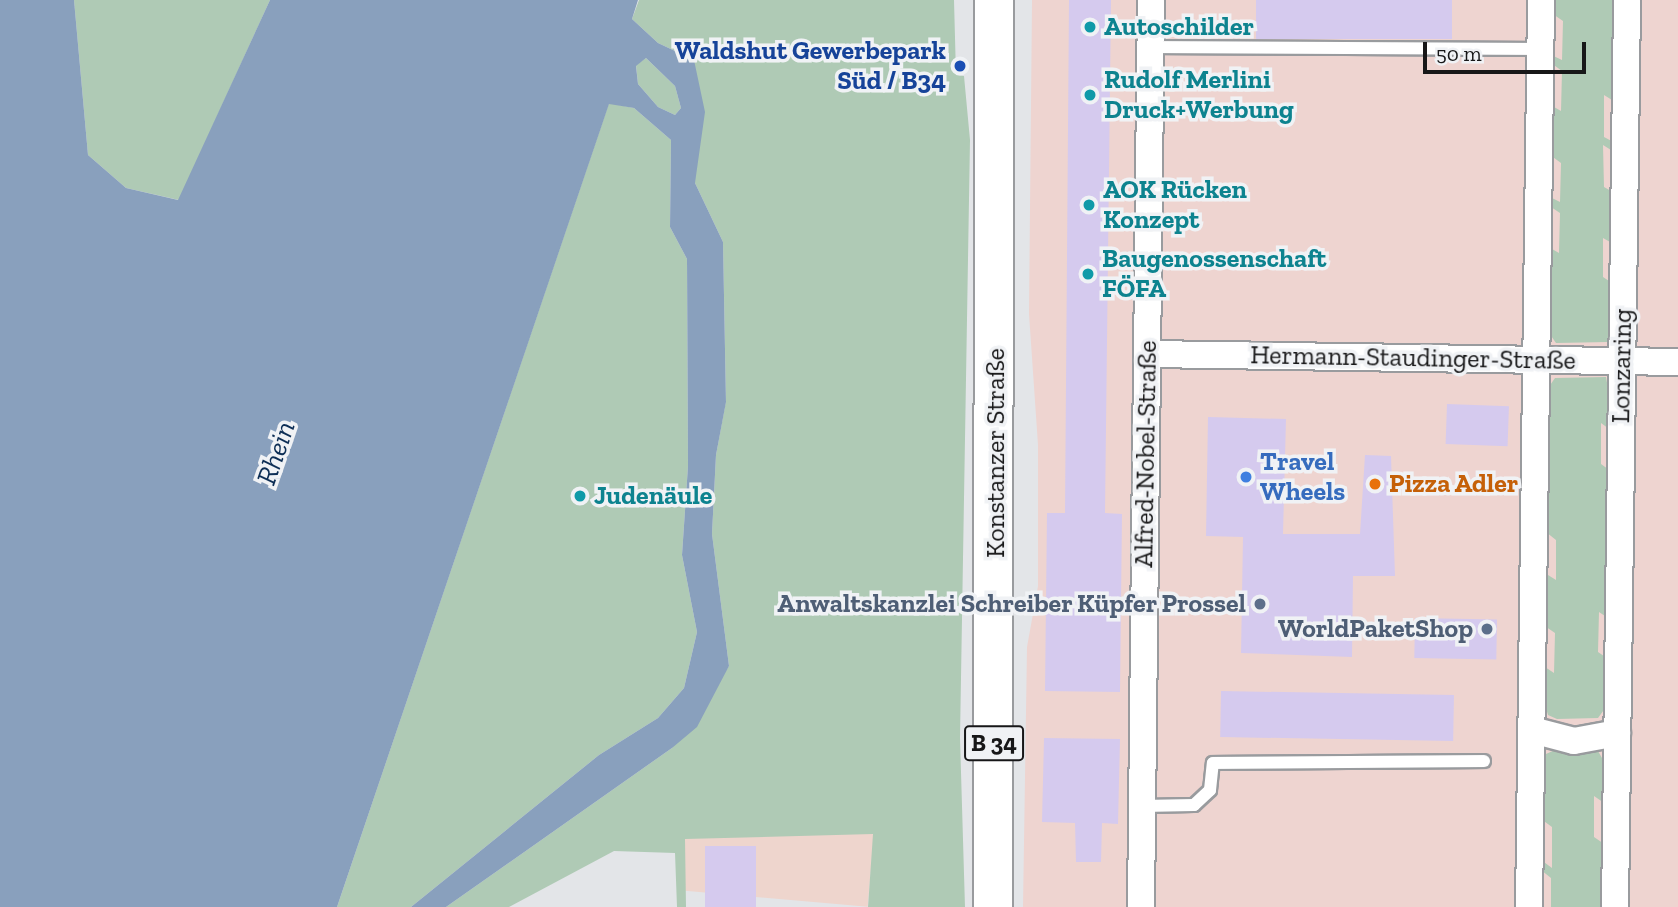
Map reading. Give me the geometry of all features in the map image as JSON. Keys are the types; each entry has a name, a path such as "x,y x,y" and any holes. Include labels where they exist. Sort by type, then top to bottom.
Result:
{"main road":[{"name":"Konstanzer Straße","path":"993,907 994,0"}],"street":[{"name":"Alfred-Nobel-Straße","path":"1141,907 1151,0"},
{"path":"1529,907 1541,0"},
{"name":"Lonzaring","path":"1615,907 1627,0"},
{"name":"Hermann-Staudinger-Straße","path":"1148,354 1678,362"},
{"path":"1532,730 1574,741 1617,733"}],"lane":[{"path":"1150,47 1540,49"},
{"path":"1142,806 1194,805 1210,790 1213,763 1484,761"}],"shaded area":[{"path":"1032,0 1678,0 1678,907 1023,907 1027,647 1038,586 1038,445 1029,314"},
{"path":"686,818 874,834 868,907 679,890"}],"green space":[{"path":"74,0 270,0 179,200 126,188 88,155"},
{"path":"639,0 954,0 956,75 964,76 970,140 960,738 965,907 868,907 873,834 685,839 686,907 677,907 675,853 614,851 509,907 446,907 672,748 729,666 712,534 716,455 726,401 723,242 695,183 694,60 658,43 632,19"},
{"path":"1547,0 1621,0 1620,105 1604,95 1604,137 1619,145 1619,155 1603,145 1604,187 1618,195 1619,247 1603,238 1603,277 1618,287 1608,342 1556,343 1547,330 1545,245 1559,253 1560,213 1545,203 1546,195 1560,202 1561,163 1546,152 1547,103 1561,111 1562,71 1547,60 1547,53 1562,60 1563,21 1547,10"},
{"path":"646,58 675,86 681,108 675,115 658,107 638,84 636,65"},
{"name":"Judenäule","path":"609,103 634,108 671,140 670,227 687,259 688,466 682,555 697,632 684,688 658,718 599,755 411,907 337,907"},
{"path":"1606,377 1616,434 1601,423 1601,464 1616,475 1614,622 1599,612 1598,652 1614,663 1606,707 1598,718 1557,719 1548,715 1539,684 1539,663 1554,673 1555,633 1539,622 1540,570 1556,580 1556,540 1541,528 1546,391 1555,378"},
{"path":"1012,694 1014,907 1010,907"},
{"path":"1555,750 1598,751 1602,758 1610,807 1594,796 1594,837 1610,848 1609,907 1551,907 1551,878 1536,866 1537,857 1552,868 1552,827 1537,816 1539,779 1546,754"}],"water":[{"name":"Rhein","path":"0,0 74,0 88,155 126,188 178,200 270,0 638,0 632,19 658,43 694,60 705,112 695,183 723,242 726,402 716,455 712,534 729,666 697,727 672,748 446,907 411,907 599,755 658,718 684,688 697,632 682,555 688,466 687,259 670,227 671,140 634,108 609,104 337,907 0,907","holes":["646,58 675,86 681,108 675,115 658,107 638,84 636,66"]}],"building":[{"path":"1069,0 1111,0 1105,513 1122,514 1120,692 1045,691 1047,513 1065,513"},
{"path":"1256,0 1452,0 1452,39 1256,39"},
{"path":"1447,404 1509,406 1508,446 1446,444"},
{"path":"1208,417 1286,419 1283,534 1360,534 1365,455 1391,456 1395,576 1353,576 1352,657 1241,653 1243,537 1206,536"},
{"path":"1415,618 1497,619 1496,659 1414,658"},
{"path":"1221,691 1454,695 1453,741 1220,737"},
{"path":"1044,738 1120,739 1118,824 1102,823 1101,862 1076,862 1075,823 1042,822"},
{"path":"705,846 756,846 756,907 705,907"}],"place":[{"name":"Autoschilder","path":"1090,27"},
{"name":"Waldshut Gewerbepark Süd / B34","path":"960,66"},
{"name":"Rudolf Merlini Druck+Werbung","path":"1090,95"},
{"name":"AOK Rücken Konzept","path":"1089,205"},
{"name":"Baugenossenschaft FÖFA","path":"1088,274"},
{"name":"Travel Wheels","path":"1246,477"},
{"name":"Pizza Adler","path":"1375,484"},
{"name":"Judenäule","path":"580,496"},
{"name":"Anwaltskanzlei Schreiber Küpfer Prossel","path":"1260,604"},
{"name":"WorldPaketShop","path":"1487,629"}]}
